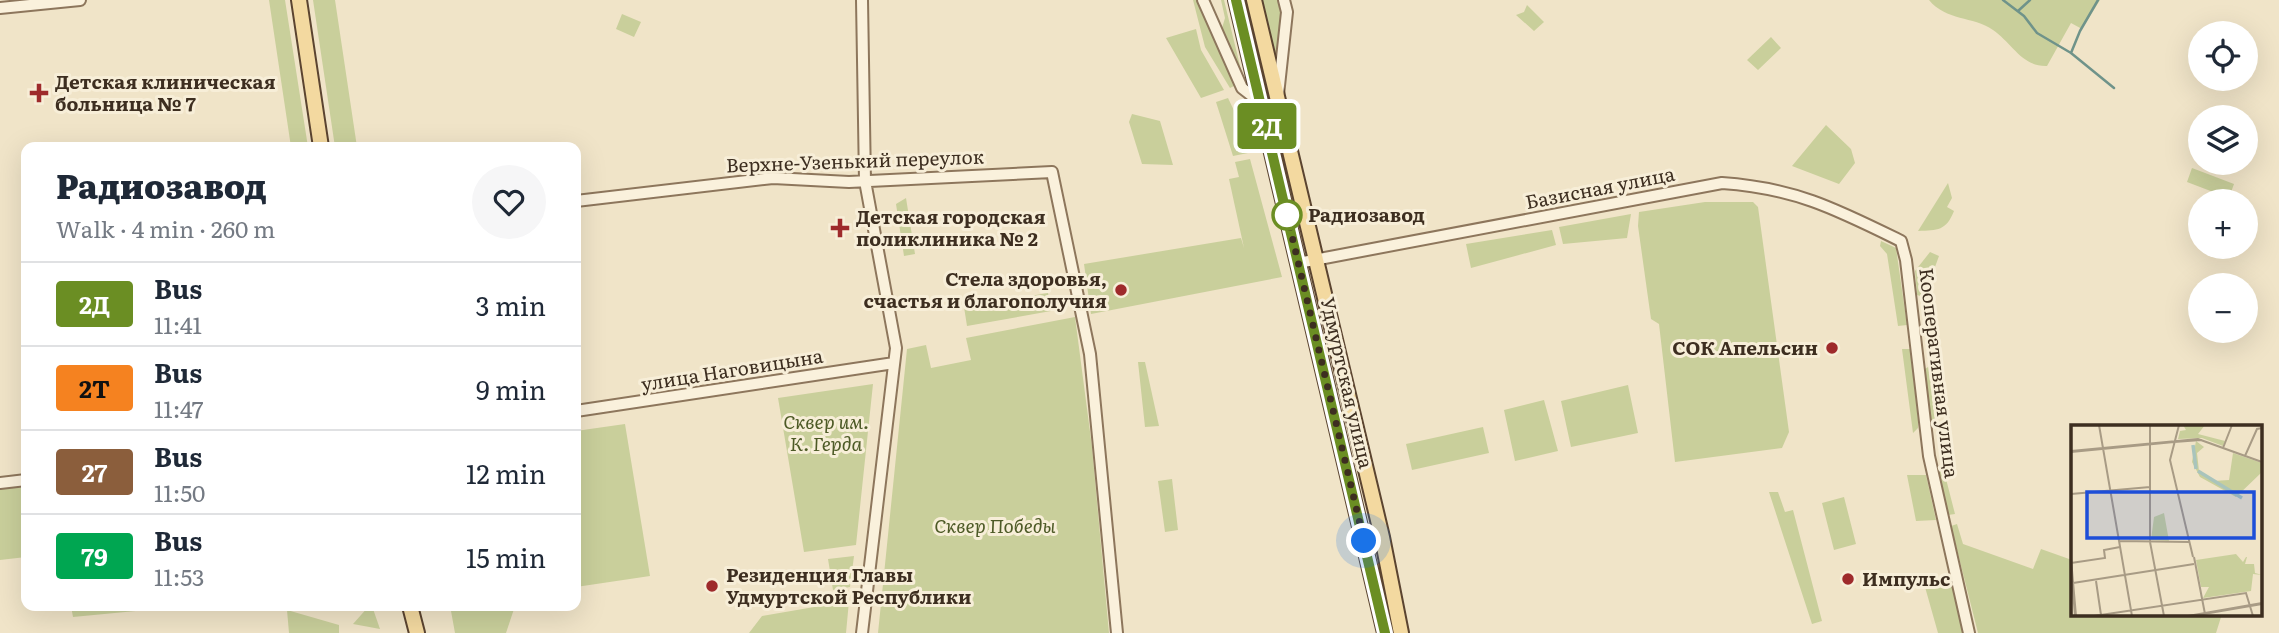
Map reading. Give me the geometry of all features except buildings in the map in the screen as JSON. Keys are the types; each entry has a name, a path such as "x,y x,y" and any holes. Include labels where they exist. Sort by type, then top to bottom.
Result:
{"main road":[{"path":"299,0 320,142"},
{"name":"Удмуртская улица","path":"1236,0 1385,633"},
{"name":"Удмуртская улица","path":"1254,0 1382,537 1401,633"},
{"path":"1271,143 1287,140"},
{"path":"1321,354 1338,350"},
{"path":"1364,541 1382,537"},
{"path":"411,611 417,633"}],"street":[{"path":"0,8 80,0"},
{"path":"862,0 865,181 896,348 862,633"},
{"name":"Удмуртская улица","path":"1203,0 1242,88 1260,102"},
{"name":"Удмуртская улица","path":"1278,102 1287,12 1284,0"},
{"name":"Верхне-Узенький переулок","path":"581,200 773,178 865,181 1052,173 1090,354 1117,633"},
{"name":"Базисная улица","path":"1298,263 1722,183 1765,186 1793,193 1831,206 1901,241"},
{"name":"Кооперативная улица","path":"1901,241 1906,260 1929,456 1969,633"},
{"name":"улица Наговицына","path":"581,410 894,363"},
{"path":"0,483 21,481"}],"green space":[{"path":"269,0 285,0 307,142 290,142"},
{"path":"313,0 335,0 356,142 334,142"},
{"path":"1193,0 1200,0 1236,85 1230,88 1205,47"},
{"path":"1221,0 1224,0 1244,82 1220,35 1225,18"},
{"path":"1260,0 1278,0 1281,17 1278,70"},
{"path":"1929,0 2100,0 2082,29 2071,23 2047,66 2031,63 1993,30 1977,22 1943,12"},
{"path":"1527,5 1544,22 1534,31 1516,15 1524,12"},
{"path":"622,14 641,22 634,37 616,29"},
{"path":"1196,29 1201,50 1224,90 1201,98 1166,38"},
{"path":"1771,37 1781,48 1758,70 1747,60"},
{"path":"1228,98 1253,152 1233,156 1216,102"},
{"path":"1132,114 1160,121 1173,165 1142,164 1129,122"},
{"path":"1826,125 1851,149 1855,163 1839,184 1792,166"},
{"path":"1250,159 1282,277 1091,314 1084,264 1241,238 1244,248 1229,179 1239,177 1235,162"},
{"path":"2190,175 2210,175 2234,184 2232,189 2205,189 2187,182"},
{"path":"1948,183 1952,198 1947,207 1954,211 1951,218 1940,228 1918,231"},
{"path":"906,198 915,254 904,256 896,204"},
{"path":"1705,202 1753,202 1758,207 1789,432 1782,448 1675,462 1659,324 1651,319 1638,226 1639,212"},
{"path":"1631,214 1627,238 1563,244 1559,227"},
{"path":"1552,230 1556,245 1471,268 1466,244"},
{"path":"1881,241 1896,248 1907,325 1898,326 1887,254 1880,246"},
{"path":"1930,252 1939,256 1924,297 1917,295 1915,271"},
{"path":"1048,293 1051,311 967,326 964,307"},
{"name":"Сквер Победы","path":"1075,317 1092,447 1109,633 878,633 907,349 926,345 931,368 971,360 966,338"},
{"path":"1902,349 1910,349 1918,420 1918,428 1913,433"},
{"path":"1138,362 1145,362 1159,426 1145,427"},
{"path":"1931,365 1938,427 1931,423 1925,369"},
{"name":"Сквер им. К. Герда","path":"873,384 856,545 804,552 778,398"},
{"path":"1628,385 1638,433 1571,447 1561,401"},
{"path":"1544,400 1558,451 1515,461 1504,410"},
{"path":"625,424 650,576 581,586 581,430"},
{"path":"1483,427 1489,453 1412,470 1406,444"},
{"path":"1937,467 1944,471 1955,514 1948,515"},
{"path":"1907,475 1926,475 1936,520 1916,521"},
{"path":"1172,479 1178,530 1165,532 1158,481"},
{"path":"21,487 21,558 0,560 0,489"},
{"path":"1769,492 1778,492 1785,512 1793,510 1822,621 1812,624"},
{"path":"1844,497 1856,544 1834,550 1822,503"},
{"path":"1957,524 1963,544 2033,569 2041,549 2071,560 2071,616 2221,616 2216,633 1978,633 1951,526"},
{"path":"854,556 850,587 833,590 828,559"},
{"path":"1947,581 1952,585 1965,633 1938,633 1925,587"},
{"path":"849,601 846,633 749,633 762,616"},
{"path":"72,611 136,611 73,617"},
{"path":"287,611 339,625 339,633 289,633"},
{"path":"365,611 374,611 380,629 353,624"},
{"path":"451,611 513,611 506,633 455,633"}],"waterway":[{"path":"2003,0 2024,16 2037,33 2071,53 2114,88"},
{"path":"2018,11 2030,0"},
{"path":"2071,53 2098,0"}],"bus line":[{"name":"2Д","path":"1236,0 1385,633"}],"place":[{"name":"Детская клиническая больница № 7","path":"39,93"},
{"name":"Радиозавод","path":"1287,215"},
{"name":"Детская городская поликлиника № 2","path":"840,228"},
{"name":"Стела здоровья, счастья и благополучия","path":"1121,290"},
{"name":"СОК Апельсин","path":"1832,348"},
{"name":"Импульс","path":"1848,579"},
{"name":"Резиденция Главы Удмуртской Республики","path":"712,586"}],"route":[{"path":"1287,215 1364,541"}]}
